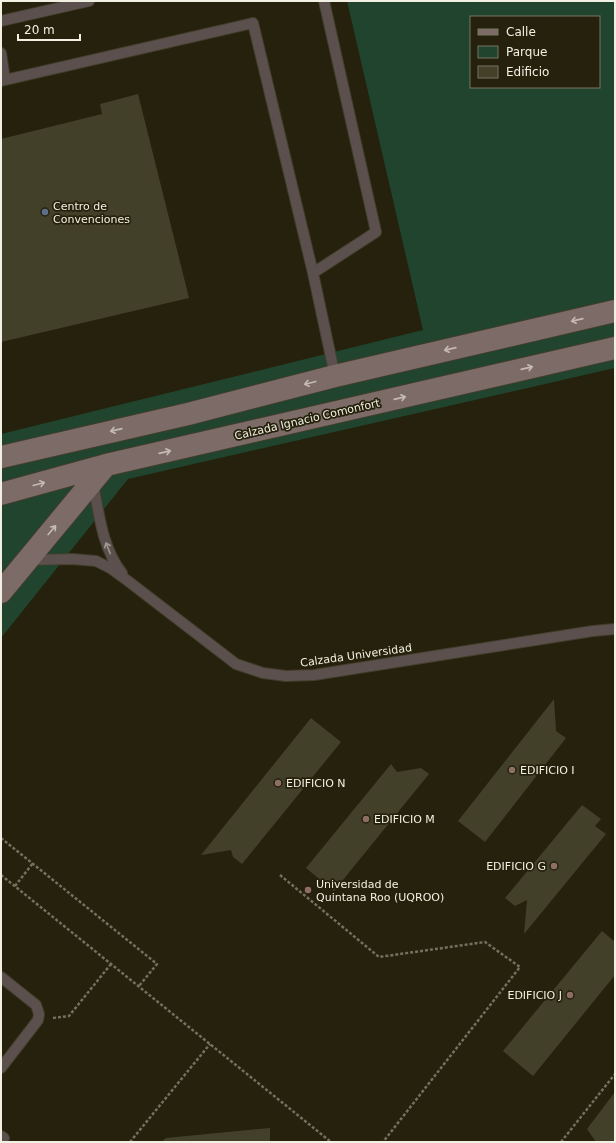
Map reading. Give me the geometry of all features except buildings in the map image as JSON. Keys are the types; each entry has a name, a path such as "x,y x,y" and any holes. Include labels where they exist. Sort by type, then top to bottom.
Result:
{"main road":[{"path":"1,457 188,414 335,376 615,311"},
{"name":"Calzada Ignacio Comonfort","path":"1,494 106,465 615,348"},
{"path":"1,592 106,465"}],"lane":[{"path":"1,20 89,1"},
{"path":"313,273 376,232 324,1"},
{"path":"1,53 3,80 253,23 313,273 335,376"},
{"name":"Calzada Universidad","path":"92,481 103,536 114,563 128,581"},
{"name":"Calzada Universidad","path":"27,560 50,559 96,561 110,568 128,581 236,664 263,673 286,676 314,675 593,631 615,629"},
{"path":"1,977 36,1005 39,1014 38,1020 3,1062"},
{"path":"1,1136 4,1138 1,1142"}],"path":[{"path":"1,838 157,964 139,986"},
{"path":"15,886 33,863"},
{"path":"1,875 331,1142"},
{"path":"280,875 379,957 485,942 520,968 383,1142"},
{"path":"38,1020 69,1016 111,964"},
{"path":"130,1142 210,1044"},
{"path":"561,1142 615,1074"}],"green space":[{"path":"347,1 615,1 615,368 128,479 1,638 1,434 423,330"}],"place":[{"name":"Centro de Convenciones","path":"45,212"},
{"name":"EDIFICIO I","path":"512,770"},
{"name":"EDIFICIO N","path":"278,783"},
{"name":"EDIFICIO M","path":"366,819"},
{"name":"EDIFICIO G","path":"554,866"},
{"name":"Universidad de Quintana Roo (UQROO)","path":"308,890"},
{"name":"EDIFICIO J","path":"570,995"}]}
